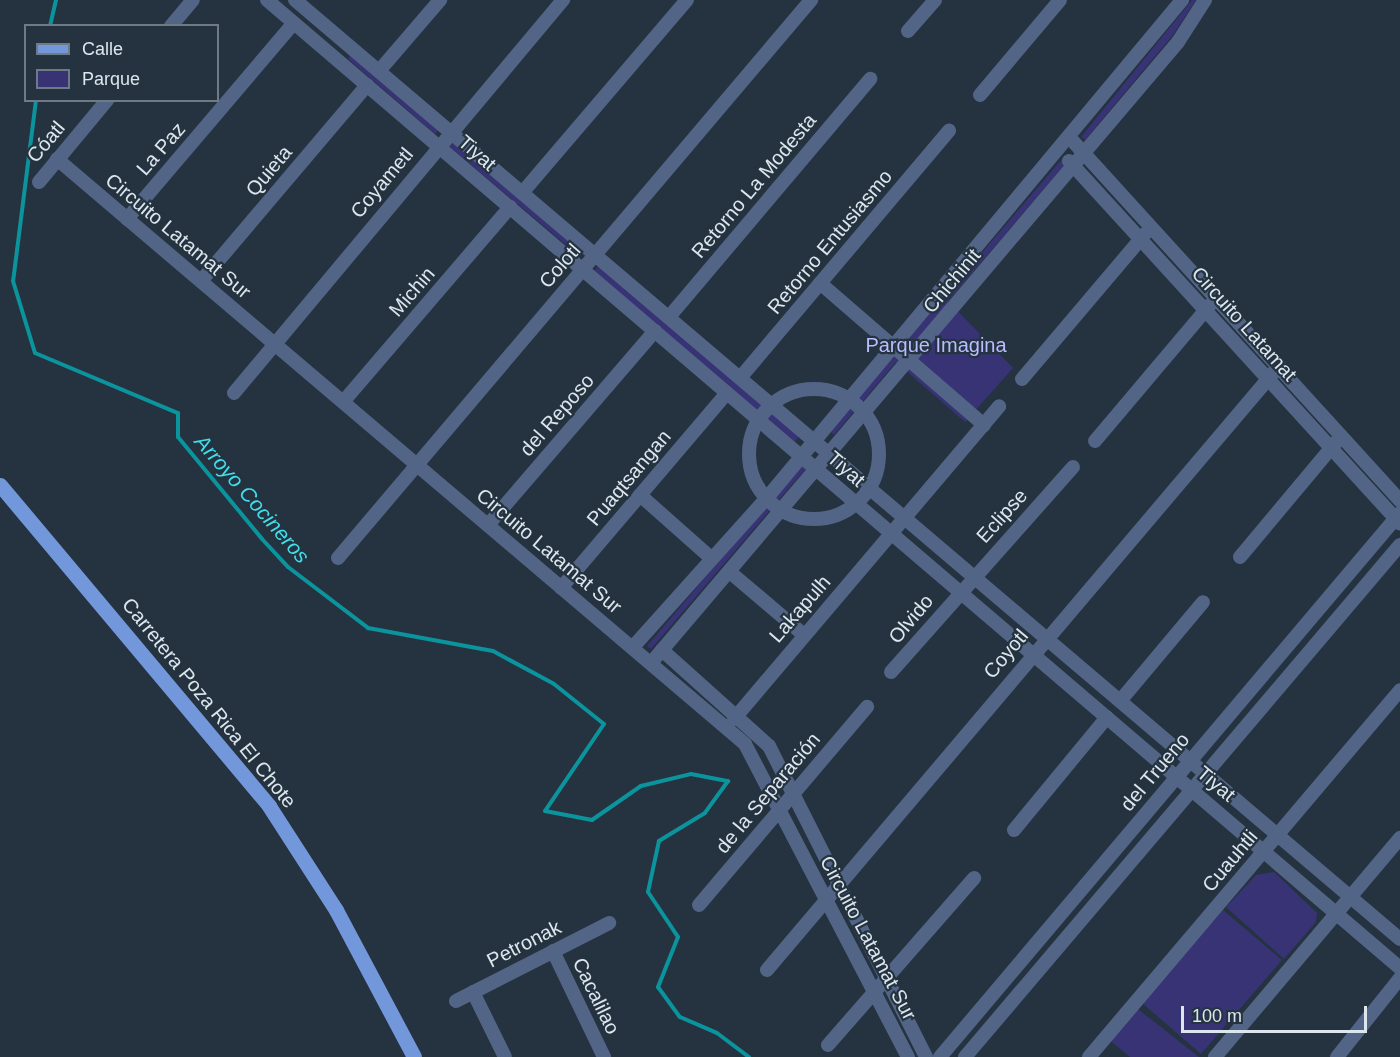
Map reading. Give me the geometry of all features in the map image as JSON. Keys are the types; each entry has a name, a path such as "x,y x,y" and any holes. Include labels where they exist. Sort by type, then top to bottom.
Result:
{"main road":[{"name":"Carretera Poza Rica El Chote","path":"0,485 269,806 319,881 414,1057"}],"street":[{"path":"173,24 193,0"},
{"name":"Tiyat","path":"267,0 1400,968"},
{"name":"Tiyat","path":"295,0 312,5 346,43 1400,939"},
{"path":"379,71 440,0"},
{"name":"Coyametl","path":"234,393 438,146 563,0"},
{"path":"522,192 687,0"},
{"name":"Colotl","path":"338,558 811,0"},
{"path":"908,31 935,0"},
{"path":"980,95 1060,0"},
{"name":"Chichinit","path":"633,647 802,457 1070,138 1182,0"},
{"name":"Chichinit","path":"651,663 783,512 1179,42 1205,0"},
{"name":"La Paz","path":"127,219 294,23"},
{"path":"333,57 346,43"},
{"name":"Retorno La Modesta","path":"669,317 870,79"},
{"name":"Quieta","path":"201,281 367,86"},
{"name":"Cóatl","path":"39,182 105,102"},
{"name":"Retorno Entusiasmo","path":"740,378 949,131"},
{"name":"Circuito Latamat","path":"1070,138 1086,152 1400,501"},
{"name":"Circuito Latamat","path":"1060,150 1331,448 1398,518"},
{"name":"Circuito Latamat Sur","path":"57,159 727,728 754,757 826,901 909,1057"},
{"name":"Michin","path":"343,402 510,207"},
{"path":"1022,379 1152,226"},
{"path":"820,283 984,424"},
{"path":"1095,441 1217,298"},
{"name":"del Reposo","path":"488,525 655,331"},
{"path":"682,354 695,340"},
{"name":"Coyotl","path":"767,970 1045,637 1279,366"},
{"path":"810,389 850,399 866,414 880,450 870,488 857,504 833,517 808,519 783,512 766,499 749,461 759,420 771,404 810,389"},
{"name":"Puaqtsangan","path":"561,588 727,393"},
{"name":"Lakapulh","path":"727,728 804,634 999,406"},
{"path":"1240,557 1341,436"},
{"name":"Eclipse","path":"960,591 1072,467"},
{"path":"640,495 711,558"},
{"name":"del Trueno","path":"940,1057 1398,518"},
{"name":"del Trueno","path":"965,1057 1400,545"},
{"path":"731,573 804,634"},
{"name":"Olvido","path":"891,672 960,591"},
{"path":"1120,701 1203,602"},
{"name":"Circuito Latamat Sur","path":"662,650 738,714 769,746 926,1057"},
{"name":"Cuauhtli","path":"1089,1057 1400,690"},
{"name":"de la Separación","path":"699,905 867,707"},
{"path":"1014,830 1107,717"},
{"path":"1215,1057 1400,838"},
{"path":"828,1046 974,878"},
{"name":"Petronak","path":"456,1001 609,923"},
{"name":"Cacalilao","path":"553,951 604,1057"},
{"path":"1337,1057 1400,978"},
{"path":"473,992 505,1057"}],"green space":[{"path":"1192,0 1196,0 1173,35 1085,140 1081,137"},
{"path":"352,53 440,128 435,134 348,59"},
{"path":"455,141 583,251 579,256 450,147"},
{"name":"Parque Imagina","path":"1062,159 1066,163 948,301 1013,368 965,422 896,362 834,435 830,431 892,358 881,348 936,289 944,297"},
{"path":"599,265 799,436 795,442 594,271"},
{"path":"803,462 808,466 651,649 647,646"},
{"path":"1274,872 1317,913 1316,922 1284,959 1226,907 1256,875"},
{"path":"1223,910 1282,960 1201,1054 1142,1003"},
{"path":"1133,1005 1199,1057 1130,1057 1106,1037"}],"waterway":[{"name":"Arroyo Cocineros","path":"50,24 56,0"},
{"name":"Arroyo Cocineros","path":"36,102 13,281 35,353 178,413 178,437 262,539 288,567 368,628 493,651 554,684 604,724 545,811 592,820 641,786 691,774 728,781 705,813 659,841 648,892 678,937 658,987 680,1017 717,1033 749,1057"}]}
